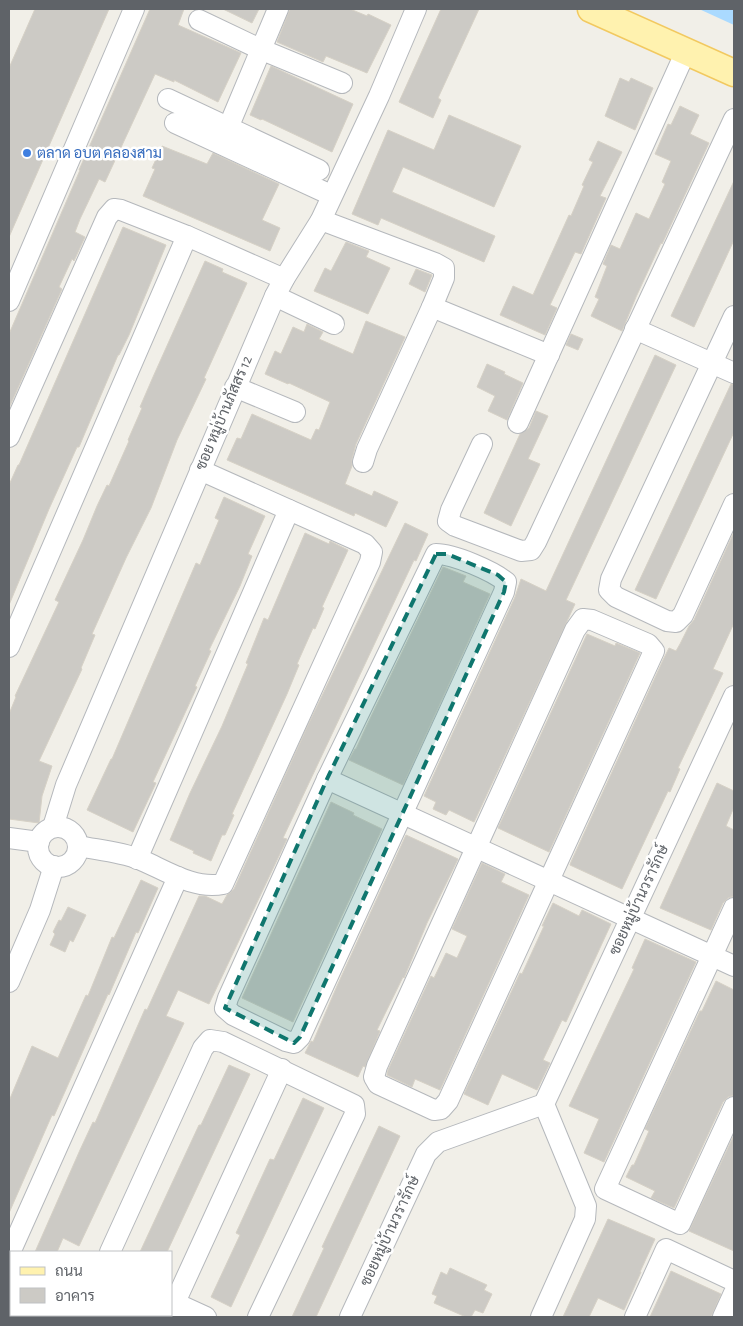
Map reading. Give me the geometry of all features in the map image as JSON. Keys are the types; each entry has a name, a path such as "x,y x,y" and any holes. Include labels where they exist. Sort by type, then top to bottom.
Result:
{"main road":[{"path":"591,9 734,73"}],"street":[{"path":"9,301 134,9"},
{"path":"228,128 278,9"},
{"name":"ซอย หมู่บ้านภัสสร 12","path":"53,828 66,785 235,387 280,288 321,220 379,96 416,9"},
{"path":"199,20 260,49 342,83"},
{"path":"518,423 686,51"},
{"path":"168,99 319,170"},
{"path":"482,444 451,510 448,521 455,526 521,551 531,550 635,329 730,141 734,119"},
{"path":"174,123 332,195"},
{"path":"9,438 107,217 114,209 187,236 280,288 334,324"},
{"path":"321,220 444,268 444,278 432,307 367,449 363,462"},
{"path":"9,647 187,236"},
{"path":"432,307 549,355"},
{"path":"734,316 615,570 609,590 616,597 667,622 676,622 683,615 734,504"},
{"path":"635,329 734,373"},
{"path":"235,387 295,412"},
{"path":"78,846 137,859 178,877 213,886 223,884 370,562 372,552 365,544 200,470"},
{"path":"137,859 289,510"},
{"path":"436,554 447,554 498,576 506,582 504,592 402,813 300,1037 294,1042 286,1041 233,1015 225,1008 228,998 327,779 436,554"},
{"path":"583,619 592,620 648,644 654,651 651,658 448,1101 441,1109 434,1110 378,1084 374,1077 377,1066 478,848 575,630 583,619"},
{"name":"ซอยหมู่บ้านวรารักษ์","path":"350,1317 426,1154 438,1142 544,1104 734,696"},
{"path":"327,779 734,966"},
{"path":"62,827 70,830 76,838 78,846 77,855 71,862 63,866 54,866 42,858 39,842 47,830 62,827"},
{"path":"9,838 39,842"},
{"path":"9,982 40,910 54,866"},
{"path":"11,1251 178,877"},
{"path":"734,908 605,1189 680,1224 734,1107"},
{"path":"110,1251 203,1048 210,1040 223,1042 354,1105 355,1114 258,1317"},
{"path":"172,1308 282,1069"},
{"path":"540,1317 586,1219 586,1206 544,1104"},
{"path":"635,1317 666,1249 734,1281"},
{"path":"723,1317 734,1293"},
{"path":"172,1310 206,1317"}],"highlighted area":[{"path":"436,554 447,554 498,575 506,582 504,592 300,1037 294,1043 225,1008 327,779"}],"water":[{"path":"699,9 734,9 734,25"}],"building":[{"name":"ตลาด อบต คลองสาม","path":"35,9 109,9 9,237 9,68"},
{"path":"150,9 184,9 178,25 241,53 218,102 174,80 174,82 155,74 105,182 99,179 80,219 75,232 85,237 59,287 62,289 9,408 9,334"},
{"path":"223,9 259,9 252,23"},
{"path":"290,9 350,9 367,16 368,14 391,25 367,73 326,56 323,62 277,42"},
{"path":"441,9 479,9 438,98 441,100 433,118 399,102"},
{"path":"271,66 353,104 332,152 250,115"},
{"path":"620,78 629,82 631,78 653,88 635,130 605,116"},
{"path":"680,106 699,115 690,134 709,143 636,297 622,331 591,316 599,299 595,297 607,266 603,264 611,245 620,249 636,213 649,219 665,184 662,182 671,161 655,154 668,124 671,125"},
{"path":"449,115 521,146 494,207 403,167 392,192 495,236 484,262 381,218 378,225 352,214 388,130 434,150"},
{"path":"598,141 622,152 600,196 606,198 581,254 575,252 550,305 557,308 545,335 500,315 513,286 533,295 584,186 582,185 593,162 589,160"},
{"path":"162,146 207,164 213,153 279,184 262,220 280,228 270,251 143,196 155,169 152,168"},
{"path":"734,181 734,240 694,327 671,316"},
{"path":"123,227 166,245 129,335 118,355 79,447 77,447 49,509 9,605 9,485"},
{"path":"346,242 369,251 366,257 390,268 368,314 314,291 325,268 331,271"},
{"path":"205,261 223,269 222,272 247,283 204,378 206,379 177,440 151,508 92,634 95,635 82,669 39,761 52,766 42,796 39,823 9,819 9,714 15,696 59,602 55,600 97,506 107,485 109,486 129,441 142,408 140,407"},
{"path":"416,269 432,275 425,292 409,284"},
{"path":"366,321 405,337 356,444 352,466 345,484 372,496 374,491 398,502 386,527 355,513 354,516 227,460 237,438 241,439 252,414 311,440 316,429 319,430 330,402 265,374 275,351 281,354 293,327 304,332 307,324 323,332 319,339 353,354"},
{"path":"571,334 583,339 578,350 566,345"},
{"path":"655,355 676,365 566,600 575,604 476,818 474,822 449,810 446,815 433,809 436,802 424,796 515,597 521,579 546,591"},
{"path":"487,364 523,383 507,420 488,411 495,396 477,387"},
{"path":"731,384 734,385 734,432 656,599 635,590"},
{"path":"536,411 548,416 528,459 540,464 511,526 484,513 520,434 529,428"},
{"path":"224,497 265,516 248,554 252,556 240,586 209,650 211,651 195,686 197,687 153,782 156,783 133,832 87,810 112,759 196,563 200,565 219,520 215,518"},
{"path":"405,523 428,534 283,838 287,839 209,1004 178,990 166,1016 184,1023 79,1246 63,1238 57,1251 35,1251 80,1150 93,1122 95,1123 145,1009 147,1010 199,896 205,896 222,904 227,895 234,889 308,725"},
{"path":"734,532 734,623 713,669 723,673 678,768 680,769 670,792 668,791 622,889 570,865 663,660 669,648 676,651 694,620"},
{"path":"305,533 329,544 330,541 348,550 322,607 324,608 315,629 313,628 297,664 299,665 287,694 232,814 234,815 225,835 222,835 211,861 170,840 222,726 248,664 246,663 264,618 268,620"},
{"path":"443,567 466,576 463,582 490,594 403,785 349,760"},
{"path":"587,634 615,646 616,643 640,653 549,852 498,828"},
{"path":"717,783 734,791 734,807 726,826 734,830 734,896 728,898 723,903 711,930 660,908"},
{"path":"331,802 382,829 293,1022 242,998"},
{"path":"406,835 458,859 427,923 404,978 377,1030 380,1031 365,1067 363,1066 358,1077 305,1053 311,1041 313,1042"},
{"path":"482,863 505,874 501,882 529,895 440,1090 415,1079 412,1087 387,1075 388,1070 431,976 434,978 446,953 457,958 467,936 452,929"},
{"path":"141,880 158,888 138,933 136,932 54,1116 52,1115 9,1213 9,1101 32,1046 58,1058 86,995 88,996 112,937 114,938"},
{"path":"553,903 579,916 582,910 611,924 566,1022 562,1020 543,1060 550,1063 537,1090 502,1074 488,1105 464,1094 520,973 522,974"},
{"path":"68,907 86,915 73,942 70,940 65,952 50,945 55,934 53,932"},
{"path":"645,939 696,962 604,1162 584,1153 599,1119 569,1106 634,969 632,968"},
{"path":"716,981 734,990 734,1095 728,1097 723,1102 674,1208 651,1198 655,1191 626,1177 632,1165 634,1165 649,1131 645,1129"},
{"path":"229,1065 250,1074 167,1251 140,1251 199,1125 201,1125"},
{"path":"303,1098 324,1108 231,1307 211,1297 240,1235 236,1233 270,1159 274,1160"},
{"path":"379,1126 400,1136 316,1317 292,1317 324,1248 322,1247"},
{"path":"734,1135 734,1251 689,1231"},
{"path":"608,1219 655,1239 624,1310 598,1298 589,1317 563,1317"},
{"path":"450,1268 487,1285 484,1290 492,1294 483,1313 475,1310 471,1317 466,1317 434,1303 437,1296 432,1294 441,1272 447,1275"},
{"path":"671,1271 721,1294 711,1317 650,1317"}],"place":[{"name":"ตลาด อบต คลองสาม","path":"27,153"}]}
